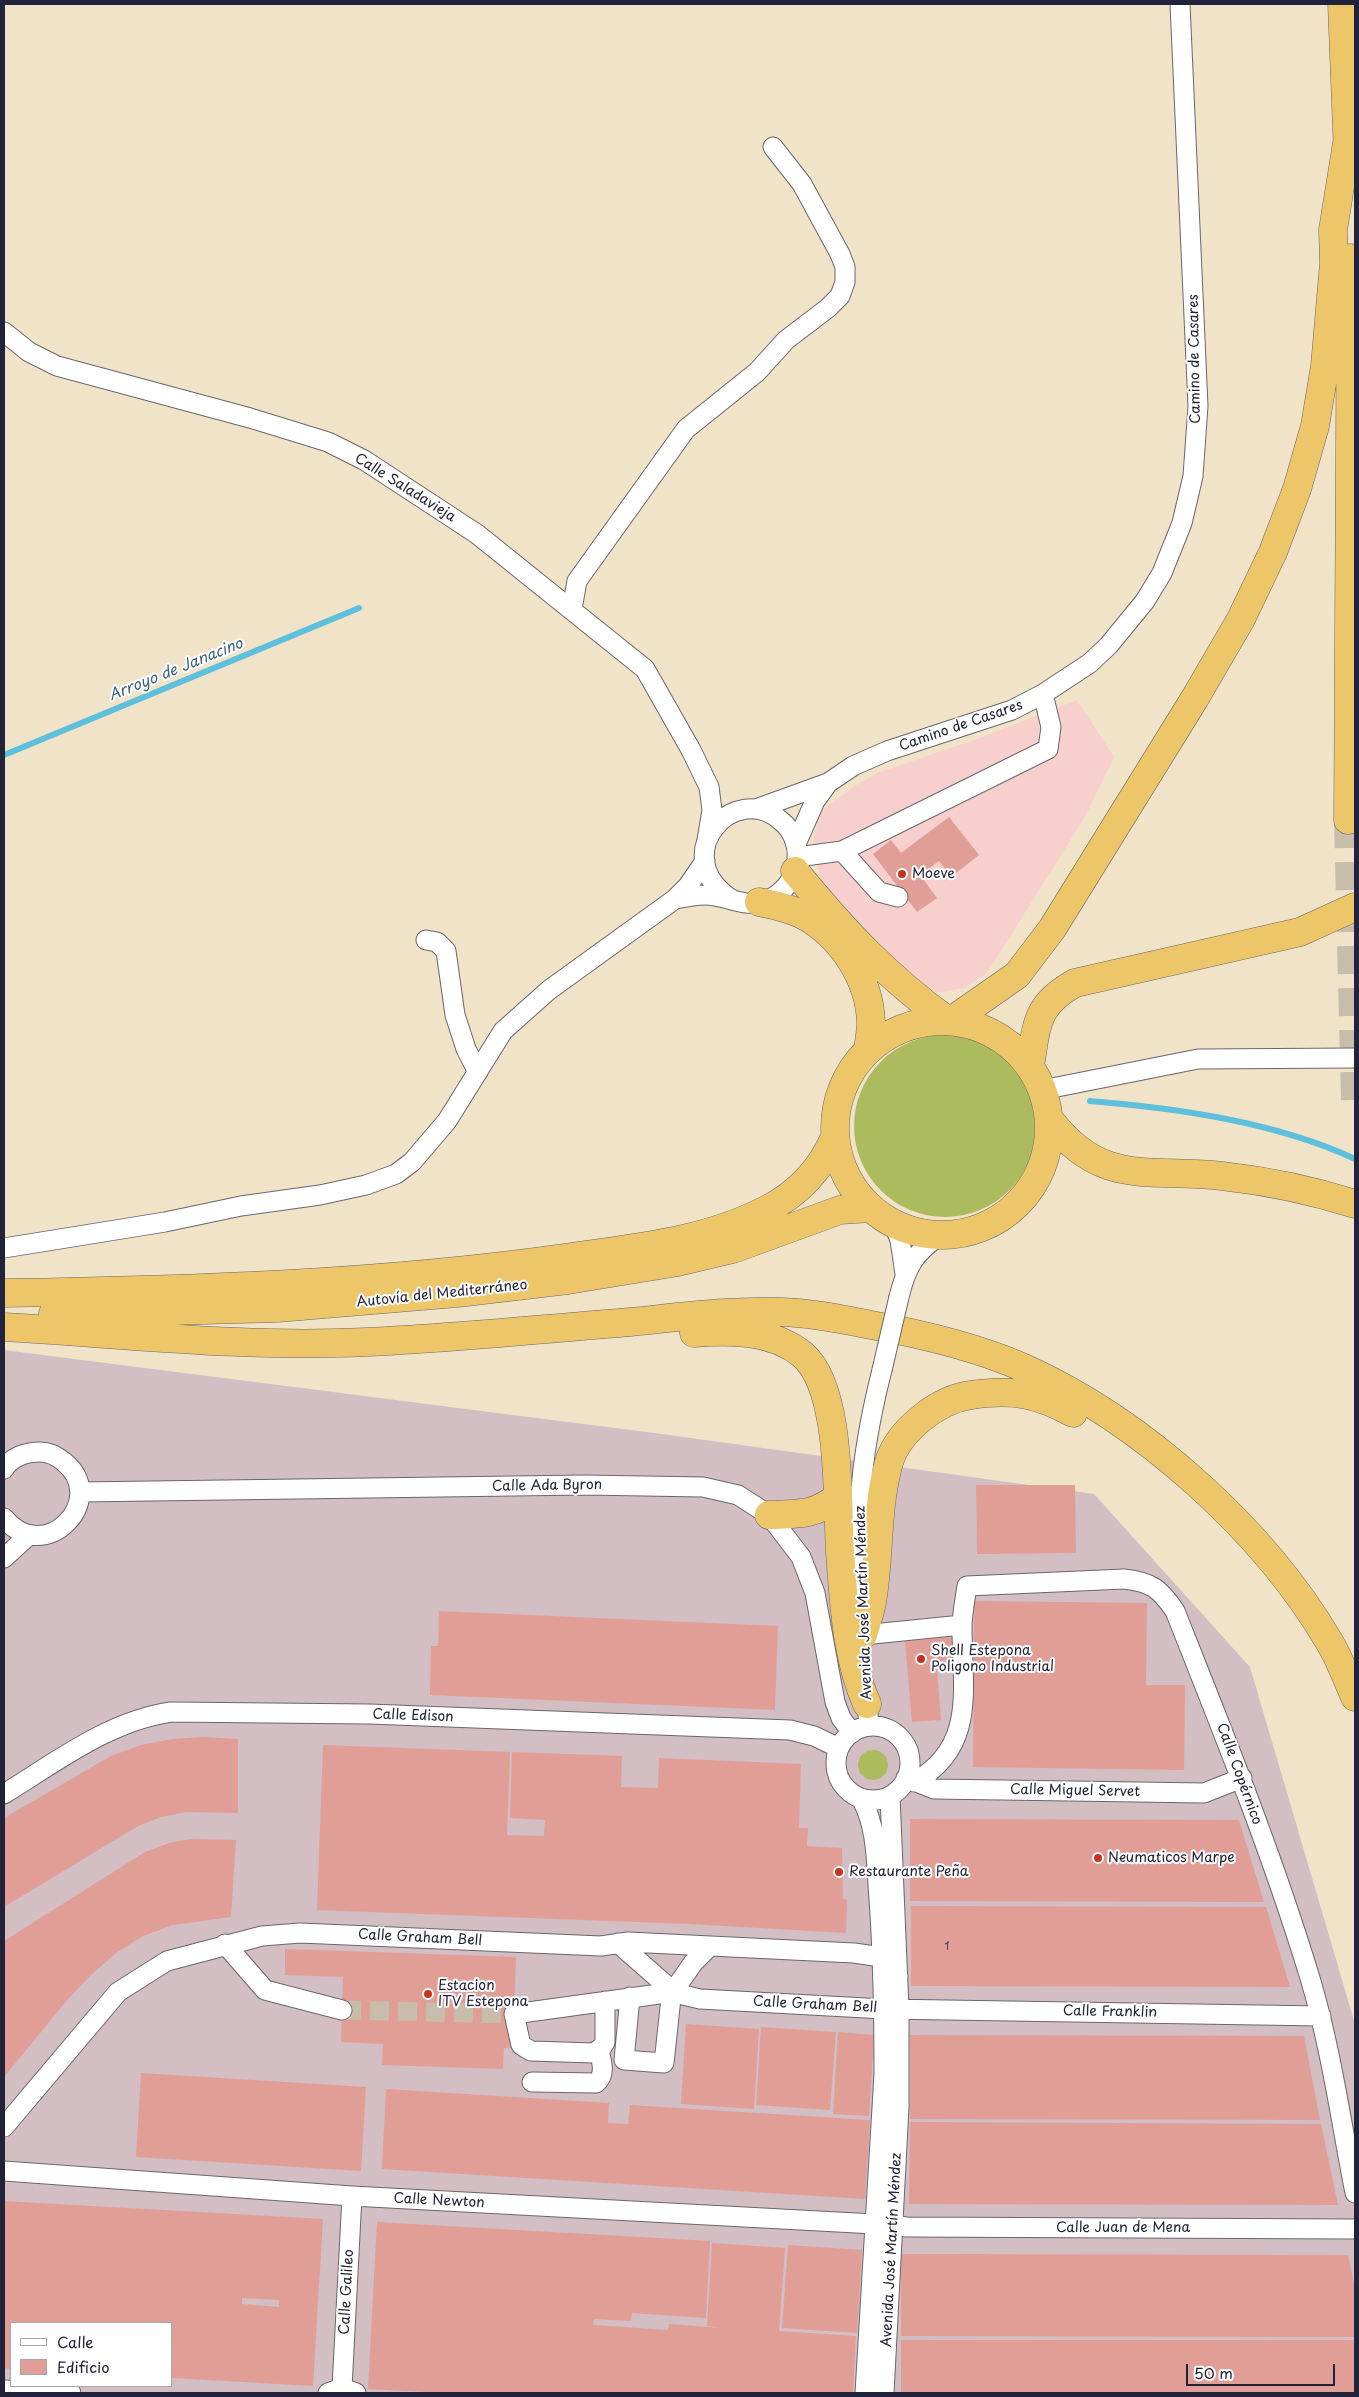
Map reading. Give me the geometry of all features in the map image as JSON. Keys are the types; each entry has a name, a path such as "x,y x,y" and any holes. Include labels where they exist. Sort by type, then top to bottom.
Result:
{"highway":[{"path":"1342,4 1348,137 1351,372 1348,820"},
{"path":"950,1021 1017,975 1052,929 1195,698 1241,619 1273,552 1297,489 1315,426 1325,366 1334,264 1333,230 1348,137"},
{"path":"796,857 849,935 909,993 950,1021"},
{"path":"759,902 784,907 816,923 844,952 861,975 867,996 871,1024 868,1050"},
{"path":"1036,1078 1037,1024 1042,1010 1052,998 1075,983 1293,934 1355,907"},
{"path":"1050,1120 1044,1162 1028,1193 1004,1216 973,1231 939,1236 909,1231 894,1225 871,1208 853,1187 841,1162 834,1137 839,1100 846,1082 868,1050 894,1032 920,1023 950,1021 974,1026 996,1035 1014,1049 1036,1078 1050,1120 1064,1138 1094,1161 1123,1170 1221,1176 1308,1189 1355,1204"},
{"name":"Autovía del Mediterráneo","path":"4,1293 138,1291 303,1284 520,1264 644,1247 724,1228 778,1203 799,1189 814,1172 829,1151 834,1137"},
{"name":"Autovía del Mediterráneo","path":"4,1316 287,1308 457,1293 568,1280 678,1262 733,1249 831,1213 871,1208"},
{"path":"4,1327 205,1342 308,1344 448,1338 734,1312 783,1312 832,1317 928,1335 1023,1368 1084,1401 1143,1439 1211,1497 1268,1557 1291,1585 1330,1644 1355,1697"},
{"path":"448,1338 554,1342 733,1332 763,1336 788,1344 804,1356 817,1373 827,1398 832,1427 849,1644 862,1721"},
{"path":"863,1635 872,1602 878,1528 890,1460 903,1436 928,1414 957,1396 1000,1390 1027,1394 1053,1402 1084,1419 1143,1439"},
{"path":"769,1515 812,1513 825,1508 837,1497"}],"street":[{"name":"Camino de Casares","path":"748,810 828,783 853,766 887,752 1012,710 1044,694 1090,663 1109,645 1145,601 1162,573 1182,523 1193,476 1198,406 1180,4"},
{"path":"572,609 576,581 686,429 757,372 786,340 828,308 840,296 845,282 845,267 840,254 802,184 774,147"},
{"name":"Calle Saladavieja","path":"4,332 28,352 57,366 250,418 328,442 364,460 477,534 645,669 709,787 712,810 707,840"},
{"path":"796,857 842,851 1048,749 1051,727 1044,694"},
{"name":"Camino de Casares","path":"796,857 815,801 828,783"},
{"name":"Calle Saladavieja","path":"709,787 748,810"},
{"path":"675,899 705,895 745,903 759,902 781,892 790,882 796,857 790,831 781,820 769,813 748,810 726,816 714,826 707,840 705,861 711,880 720,891 731,899"},
{"path":"842,851 879,892 898,897"},
{"path":"4,1248 165,1222 241,1206 320,1195 366,1185 396,1174 412,1162 447,1121 504,1031 549,990 675,899 688,886 705,861"},
{"path":"426,940 437,942 446,951 455,1015 466,1049 478,1072"},
{"path":"1036,1078 1198,1058 1355,1058"},
{"name":"Avenida José Martín Méndez","path":"862,1721 863,1635 859,1524 861,1488 868,1434 904,1274 900,1240 894,1225"},
{"name":"Avenida José Martín Méndez","path":"904,1274 925,1245 939,1236"},
{"path":"4,1469 17,1457 30,1452 45,1452 58,1457 69,1466 77,1478 80,1492 76,1511 65,1526 42,1536 29,1535 15,1530 4,1518"},
{"name":"Calle Ada Byron","path":"80,1492 585,1485 703,1487 738,1495 769,1515 801,1556 812,1584 835,1702 841,1718 862,1721"},
{"path":"4,1558 29,1535"},
{"name":"Calle Copérnico","path":"962,1625 967,1586 1124,1579 1142,1581 1162,1592 1175,1611 1242,1778 1310,1978 1320,2016 1355,2193"},
{"path":"863,1635 962,1625 964,1696 956,1739 924,1776 910,1780 890,1796 881,1799 861,1798 850,1792 842,1783 837,1772 836,1760 839,1748 862,1721 890,1731 902,1742 909,1757 910,1780"},
{"name":"Calle Edison","path":"4,1794 96,1738 148,1715 170,1712 369,1714 790,1730 814,1736 839,1748"},
{"name":"Calle Miguel Servet","path":"910,1780 934,1789 1204,1794 1242,1778"},
{"name":"Avenida José Martín Méndez","path":"865,2393 884,2074 891,2009 898,1978 890,1796"},
{"name":"Avenida José Martín Méndez","path":"861,1798 874,1832 882,1956 891,2009 899,2107 884,2393"},
{"name":"Calle Graham Bell","path":"4,2126 118,1992 168,1961 225,1944 262,1936 300,1933 601,1946 618,1943 710,1946 882,1956"},
{"path":"618,1943 672,1991"},
{"path":"225,1944 265,1990 342,2010"},
{"path":"617,1999 624,2060 664,2063 672,1991 693,1963 710,1946"},
{"path":"882,1956 888,1958 898,1978"},
{"path":"599,2051 594,2053 527,2050 520,2041 514,2014 672,1991"},
{"name":"Calle Graham Bell","path":"672,1991 700,1999 891,2009"},
{"path":"532,2082 596,2083 602,2076 599,2051 604,2042 617,1999"},
{"name":"Calle Franklin","path":"891,2009 1320,2016"},
{"name":"Avenida José Martín Méndez","path":"875,2224 883,2214 888,2136 892,2118 899,2107"},
{"name":"Calle Newton","path":"4,2172 352,2196 875,2224"},
{"name":"Calle Galileo","path":"342,2391 352,2196"},
{"name":"Calle Juan de Mena","path":"894,2221 907,2228 1355,2229"},
{"path":"4,2390 71,2393"}],"shaded area":[{"path":"1077,700 1114,757 1085,817 987,973 964,988 936,993 910,977 822,884 812,844 821,811 855,786 877,773 977,739"},
{"path":"4,1350 662,1434 1094,1494 1250,1667 1355,2024 1355,2393 4,2393"}],"green space":[{"path":"954,1035 980,1042 996,1050 1015,1068 1029,1091 1036,1117 1036,1135 1029,1161 1021,1177 1003,1196 996,1202 971,1213 954,1217 936,1217 910,1210 894,1202 869,1177 861,1161 856,1144 854,1117 861,1091 869,1075 894,1050 910,1042 927,1037"},
{"path":"873,1750 884,1754 888,1765 884,1776 873,1780 862,1776 858,1765 862,1754"}],"building":[{"path":"949,817 979,855 951,877 939,861 920,875 937,898 917,912 873,854 891,840 901,853"},
{"path":"976,1485 1075,1485 1076,1553 977,1554"},
{"path":"974,1601 1147,1603 1146,1685 1185,1685 1184,1770 973,1767"},
{"path":"439,1611 778,1626 775,1710 430,1695 431,1646 438,1646"},
{"path":"955,1637 957,1668 937,1669 941,1720 912,1722 905,1641"},
{"path":"204,1737 238,1739 238,1813 186,1812 161,1817 138,1826 4,1907 4,1818 111,1756 141,1745 173,1739"},
{"path":"323,1745 510,1752 507,1835 544,1836 545,1820 510,1818 512,1752 622,1756 621,1787 658,1788 659,1758 801,1764 799,1828 808,1828 807,1846 842,1848 843,1899 847,1900 846,1933 690,1924 317,1910"},
{"path":"910,1819 1239,1820 1264,1902 910,1901"},
{"path":"190,1839 236,1840 231,1917 173,1925 143,1936 116,1953 68,1999 4,2077 4,1941 145,1852 169,1843"},
{"path":"911,1906 1266,1907 1290,1987 911,1986"},
{"name":"Estacion ITV Estepona","path":"285,1949 516,1957 513,2048 504,2048 503,2069 382,2065 383,2044 341,2042 343,1977 285,1975"},
{"path":"686,2024 759,2029 754,2109 681,2104"},
{"path":"761,2027 836,2032 830,2110 756,2105"},
{"path":"838,2032 874,2035 869,2116 833,2114"},
{"path":"910,2035 1304,2036 1320,2120 910,2119"},
{"path":"141,2073 366,2087 361,2171 136,2157"},
{"path":"386,2089 609,2103 608,2123 628,2124 630,2105 870,2120 865,2199 382,2169"},
{"path":"910,2122 1321,2124 1338,2205 909,2204"},
{"path":"4,2201 323,2219 313,2386 172,2378 172,2322 10,2322 10,2369 4,2368","holes":["242,2298 279,2300 279,2307 242,2304"]},
{"path":"377,2222 710,2241 706,2318 632,2313 631,2321 594,2319 593,2325 668,2330 669,2324 721,2328 707,2326 712,2243 785,2248 779,2331 856,2336 853,2393 445,2393 368,2389"},
{"path":"788,2245 862,2250 857,2333 782,2328"},
{"path":"901,2254 1348,2255 1355,2289 1355,2337 901,2336"},
{"path":"901,2340 1355,2340 1355,2393 901,2393"}],"waterway":[{"name":"Arroyo de Janacino","path":"4,755 359,608"},
{"path":"1090,1101 1191,1113 1259,1126 1292,1135 1355,1159"}],"tunnel":[{"path":"1348,820 1355,1100"},
{"path":"342,2010 514,2014"}],"place":[{"name":"Moeve","path":"902,874"},
{"name":"Shell Estepona Poligono Industrial","path":"921,1659"},
{"name":"Neumaticos Marpe","path":"1098,1858"},
{"name":"Restaurante Peña","path":"839,1872"},
{"name":"Estacion ITV Estepona","path":"428,1994"}]}
